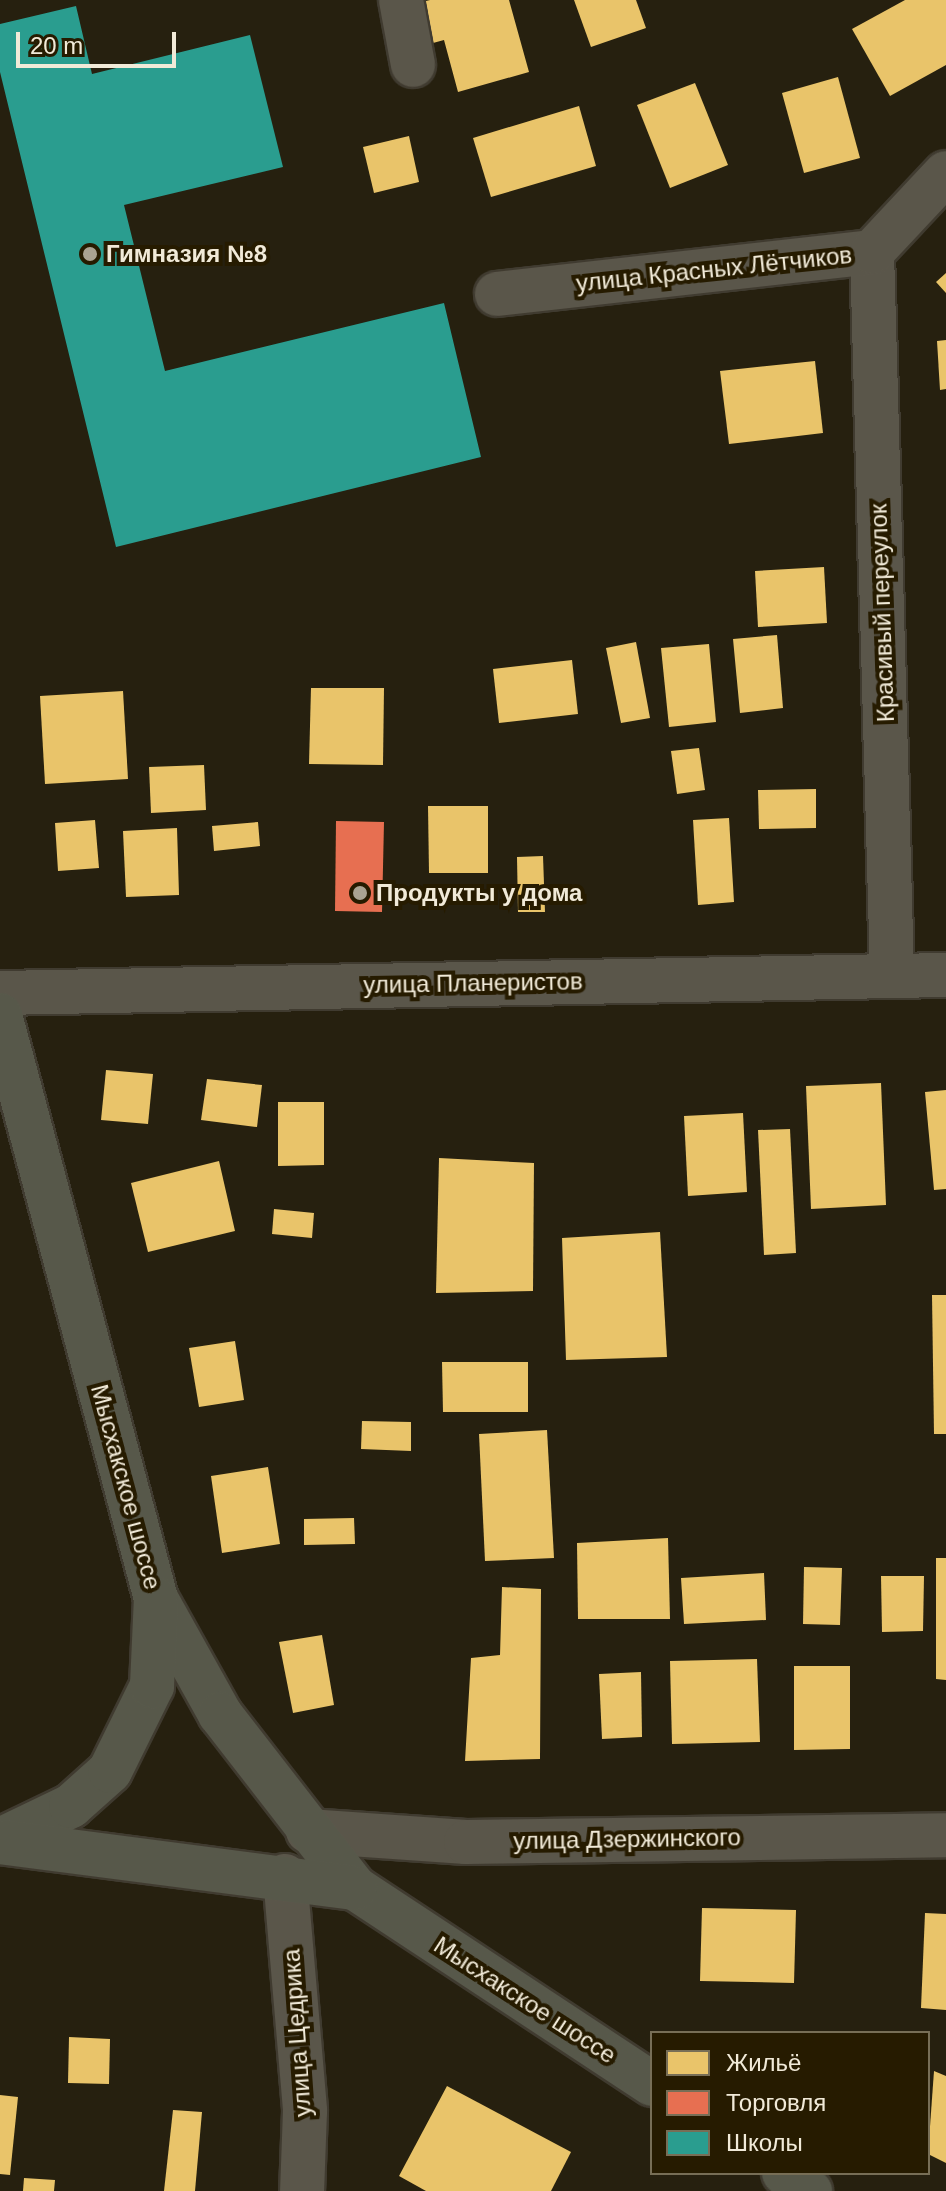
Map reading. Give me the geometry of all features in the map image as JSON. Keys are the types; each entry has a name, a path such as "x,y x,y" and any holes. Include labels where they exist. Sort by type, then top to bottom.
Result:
{"street":[{"path":"401,0 413,65"},
{"name":"улица Красных Лётчиков","path":"497,294 872,252 946,173"},
{"name":"Красивый переулок","path":"872,252 892,973"},
{"name":"улица Планеристов","path":"0,993 892,973 946,975"},
{"name":"Мысхакское шоссе","path":"0,1015 156,1599 220,1714 355,1888 650,2083"},
{"path":"0,1841 71,1806 110,1771 152,1686 156,1599"},
{"name":"улица Дзержинского","path":"308,1831 466,1842 946,1835"},
{"path":"0,1841 285,1876 355,1888"},
{"name":"улица Цедрика","path":"285,1876 305,2111 302,2191"},
{"path":"787,2175 810,2191"}],"building: Жильё":[{"path":"509,0 529,72 458,92 444,40 433,43 422,2"},
{"path":"574,0 636,0 646,28 591,47"},
{"path":"905,0 946,0 946,65 890,96 852,29"},
{"path":"838,77 860,158 804,173 782,93"},
{"path":"695,83 728,165 670,188 637,105"},
{"path":"579,106 596,166 491,197 473,138"},
{"path":"409,136 419,182 374,193 363,147"},
{"path":"946,273 946,293 936,282"},
{"path":"946,340 946,389 940,390 937,341"},
{"path":"815,361 823,433 729,444 720,371"},
{"path":"824,567 827,623 758,627 755,571"},
{"path":"777,635 783,708 740,713 733,639"},
{"path":"636,642 650,718 621,723 606,648"},
{"path":"709,644 716,722 669,727 661,648"},
{"path":"572,660 578,714 499,723 493,669"},
{"path":"311,688 384,688 383,765 309,764"},
{"path":"123,691 128,779 45,784 40,696"},
{"path":"699,748 705,790 677,794 671,751"},
{"path":"204,765 206,810 151,813 149,767"},
{"path":"816,789 816,828 759,829 758,790"},
{"path":"428,806 488,806 488,873 429,873"},
{"path":"729,818 734,902 698,905 693,820"},
{"path":"95,820 99,868 58,871 55,823"},
{"path":"258,822 260,846 214,851 212,826"},
{"path":"177,828 179,895 126,897 123,831"},
{"path":"543,856 545,912 518,912 517,857"},
{"path":"106,1070 153,1074 148,1124 101,1120"},
{"path":"207,1079 262,1085 257,1127 201,1120"},
{"path":"881,1083 886,1205 811,1209 806,1086"},
{"path":"946,1090 946,1189 934,1190 925,1092"},
{"path":"278,1102 324,1102 324,1165 278,1166"},
{"path":"743,1113 747,1192 688,1196 684,1116"},
{"path":"790,1129 796,1253 764,1255 758,1130"},
{"path":"439,1158 534,1163 533,1291 436,1293"},
{"path":"219,1161 235,1231 148,1252 131,1183"},
{"path":"274,1209 314,1213 312,1238 272,1234"},
{"path":"660,1232 667,1357 566,1360 562,1238"},
{"path":"932,1295 946,1295 946,1434 934,1434"},
{"path":"235,1341 244,1400 199,1407 189,1348"},
{"path":"442,1362 528,1362 528,1412 443,1412"},
{"path":"362,1421 411,1422 411,1451 361,1449"},
{"path":"547,1430 554,1558 485,1561 479,1434"},
{"path":"268,1467 280,1544 222,1553 211,1476"},
{"path":"354,1518 355,1544 304,1545 304,1519"},
{"path":"668,1538 670,1619 578,1619 577,1543"},
{"path":"936,1558 946,1558 946,1680 936,1679"},
{"path":"804,1567 842,1568 840,1625 803,1624"},
{"path":"764,1573 766,1620 684,1624 681,1578"},
{"path":"881,1576 924,1576 923,1631 882,1632"},
{"path":"502,1587 541,1589 540,1759 465,1761 471,1658 500,1655"},
{"path":"322,1635 334,1705 293,1713 279,1642"},
{"path":"757,1659 760,1742 672,1744 670,1661"},
{"path":"794,1666 850,1666 850,1749 794,1750"},
{"path":"641,1672 642,1737 602,1739 599,1674"},
{"path":"702,1908 796,1910 794,1983 700,1981"},
{"path":"925,1913 946,1914 946,2010 921,2008"},
{"path":"69,2037 110,2039 109,2084 68,2083"},
{"path":"934,2071 946,2076 946,2163 930,2155"},
{"path":"447,2086 571,2152 551,2191 426,2191 399,2176"},
{"path":"0,2095 18,2097 10,2175 0,2174"},
{"path":"173,2110 202,2112 195,2191 164,2191"},
{"path":"24,2178 55,2180 54,2191 23,2191"}],"building: Торговля":[{"path":"336,821 384,822 382,912 335,911"}],"building: Школы":[{"name":"Гимназия №8","path":"76,6 92,74 250,35 283,167 124,205 165,371 444,303 481,457 116,547 0,72 0,24"}],"place":[{"name":"Гимназия №8","path":"90,254"},
{"name":"Продукты у дома","path":"360,893"}]}
